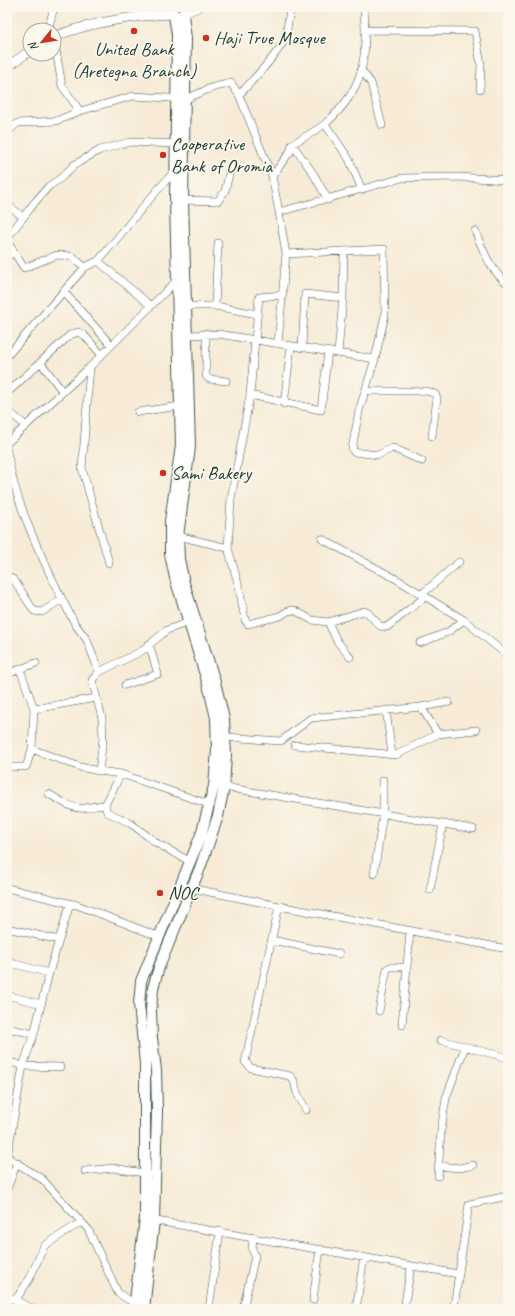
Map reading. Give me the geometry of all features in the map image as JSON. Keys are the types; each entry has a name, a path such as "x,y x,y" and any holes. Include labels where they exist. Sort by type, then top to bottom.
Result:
{"highway":[{"path":"138,1307 149,1219 156,1110 156,1070 150,1010 153,988 158,967 185,886 191,862 211,805 217,767 217,733 212,683 184,583 178,536 190,447 187,335 176,281 182,99 177,11"},
{"path":"149,1219 144,1173 145,1063 139,1004 141,981 160,937 210,840 224,787 226,737 224,719 189,622 170,554 170,521 180,446 181,306 179,200 176,172 176,144 182,99"}],"main road":[{"path":"62,35 83,28 198,7"},
{"path":"7,67 22,57"}],"street":[{"path":"50,22 54,7"},
{"path":"239,95 268,62 285,39 287,21 291,7"},
{"path":"272,176 290,152 292,144 325,124 351,98 362,71 365,30 364,7"},
{"path":"365,30 475,30 481,65 480,89"},
{"path":"58,62 62,86 80,111"},
{"path":"362,71 371,83 382,125"},
{"path":"7,132 18,123 56,121 80,111 133,96 182,99 211,88 231,83 239,95 272,176 279,212 286,254 278,344"},
{"path":"325,124 349,159 362,190"},
{"path":"85,267 71,256 57,255 24,268 7,240 49,186 62,178 74,165 100,150 135,141 176,144"},
{"path":"292,144 313,173 328,200"},
{"path":"179,200 218,201 225,191 231,166"},
{"path":"7,356 85,267 98,261 145,207 156,191 176,172"},
{"path":"279,212 328,200 402,178 457,177 508,180"},
{"path":"7,204 24,217"},
{"path":"475,231 488,260 503,281 508,284"},
{"path":"215,306 218,243"},
{"path":"286,254 384,248 385,315 376,359 359,411 352,449 354,452 378,455 393,448 422,461"},
{"path":"7,258 13,251"},
{"path":"338,353 343,298 344,251"},
{"path":"98,261 151,306"},
{"path":"7,443 90,367 176,281"},
{"path":"64,292 111,345"},
{"path":"302,348 305,294 343,298"},
{"path":"282,295 259,297 250,395 231,500 228,548 239,587 245,620 248,624 280,616 288,611 294,610 312,620 328,622 364,611 367,612 380,626 387,627 459,562"},
{"path":"181,306 215,306 257,314"},
{"path":"7,393 70,335 78,332 84,335 102,355"},
{"path":"187,335 206,333 218,334 376,359"},
{"path":"206,333 206,376 209,379 226,381"},
{"path":"284,404 291,346"},
{"path":"250,395 284,404 321,410 328,351"},
{"path":"41,363 63,392"},
{"path":"90,367 82,468 109,563"},
{"path":"365,391 427,391 436,394 437,398 432,436"},
{"path":"138,412 180,406"},
{"path":"7,410 25,425"},
{"path":"7,451 11,477 33,536 62,599 75,624 87,640 99,672"},
{"path":"178,536 228,548"},
{"path":"322,539 398,580 464,620 508,656"},
{"path":"8,574 14,580 34,610 42,612 62,599"},
{"path":"420,644 448,632 464,620"},
{"path":"100,771 103,739 102,718 92,680 99,672 133,656 167,630 189,622"},
{"path":"328,622 337,641 350,658"},
{"path":"125,685 158,674 149,644"},
{"path":"7,674 36,663"},
{"path":"7,768 26,767 32,749 34,708 20,669"},
{"path":"34,708 96,698"},
{"path":"226,737 281,741 311,718 421,707 449,702"},
{"path":"421,707 438,734"},
{"path":"386,710 392,755"},
{"path":"295,744 392,755 400,753 438,734 476,730"},
{"path":"32,749 80,767 121,774 211,805"},
{"path":"121,774 105,805 106,812 130,824 158,844 191,862"},
{"path":"374,874 383,814 383,780"},
{"path":"224,787 473,829"},
{"path":"49,794 61,802 74,807 84,808 95,805 105,805"},
{"path":"430,890 444,824"},
{"path":"185,886 279,906 508,949"},
{"path":"7,888 70,904 160,937"},
{"path":"70,904 49,973 34,1034 24,1066 7,1157 42,1179 88,1229 118,1293 138,1307"},
{"path":"279,906 246,1062 251,1068 290,1076 306,1110"},
{"path":"7,928 59,940"},
{"path":"402,1025 410,931"},
{"path":"272,940 339,954"},
{"path":"7,962 49,973"},
{"path":"379,1011 387,969 390,967 407,967"},
{"path":"7,995 41,1004"},
{"path":"7,1028 34,1034"},
{"path":"441,1040 508,1058"},
{"path":"438,1176 441,1131 446,1098 464,1047"},
{"path":"7,1061 24,1066 60,1068"},
{"path":"145,1109 156,1110"},
{"path":"7,1189 17,1162"},
{"path":"438,1166 460,1168 473,1165"},
{"path":"85,1171 113,1168 144,1173"},
{"path":"454,1307 469,1204 508,1196"},
{"path":"149,1219 458,1274"},
{"path":"16,1299 30,1278 46,1243 81,1222"},
{"path":"208,1309 220,1231"},
{"path":"243,1309 255,1256 252,1249 252,1237"},
{"path":"313,1300 320,1249"},
{"path":"356,1309 364,1257"},
{"path":"404,1309 411,1266"},
{"path":"7,1296 16,1299 33,1309"}],"place":[{"name":"United Bank (Aretegna Branch)","path":"134,31"},
{"name":"Haji True Mosque","path":"206,38"},
{"name":"Cooperative Bank of Oromia","path":"163,155"},
{"name":"Sami Bakery","path":"163,473"},
{"name":"NOC","path":"160,893"}]}
